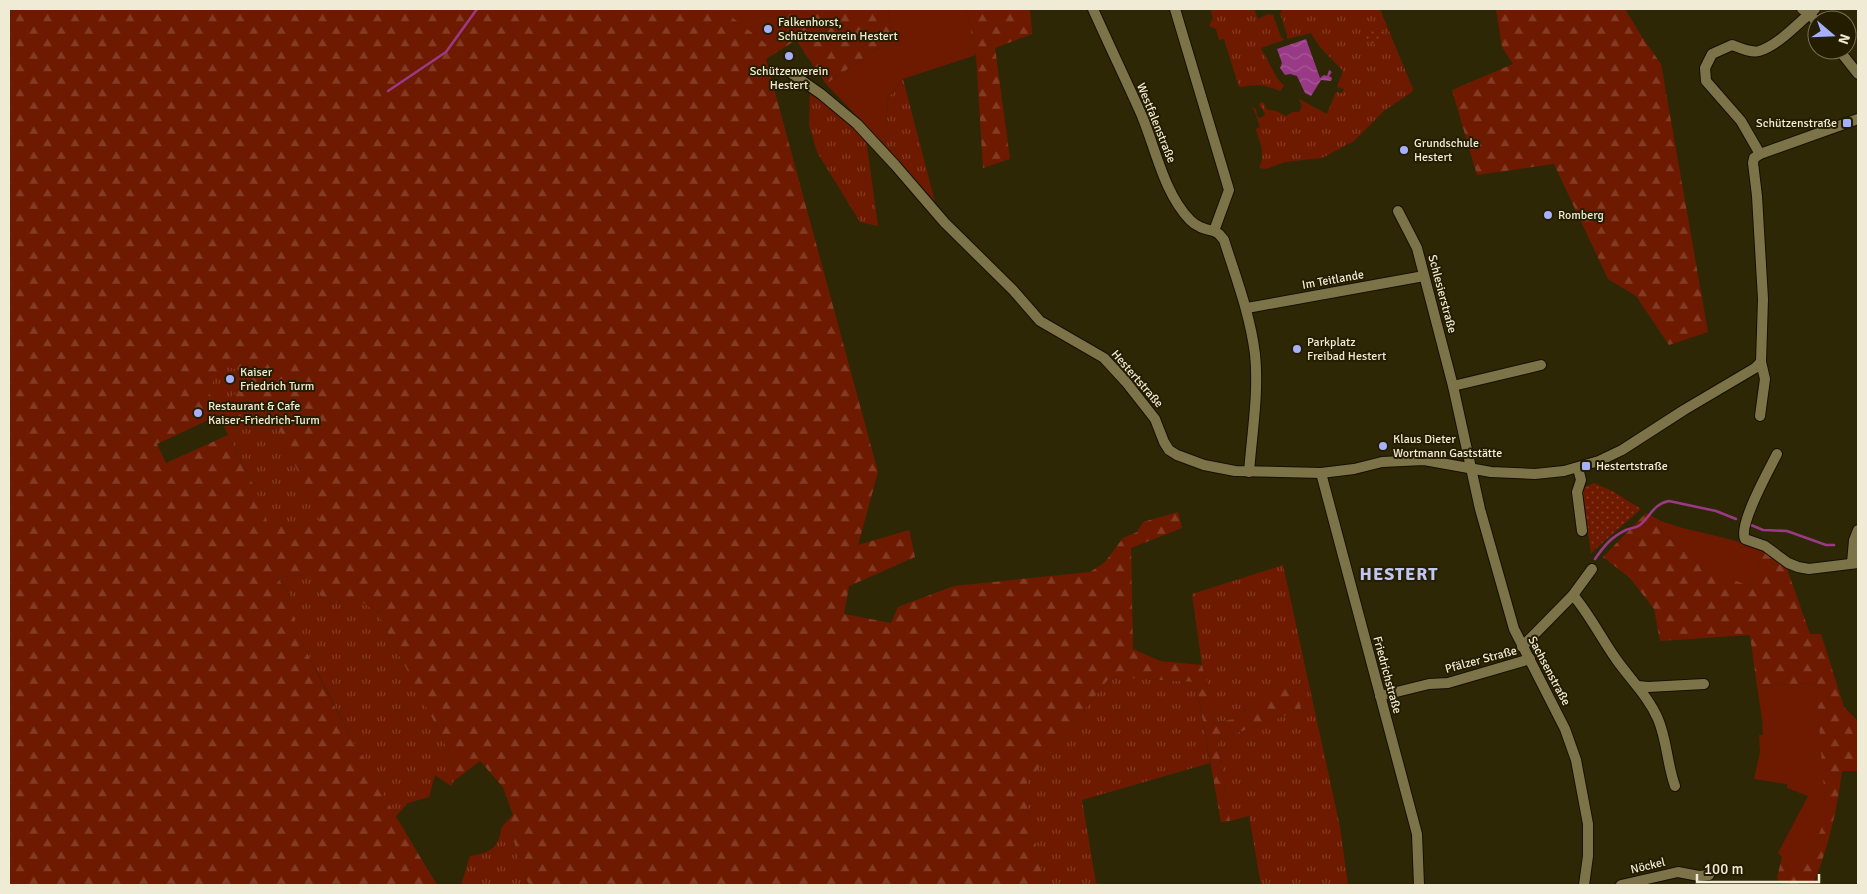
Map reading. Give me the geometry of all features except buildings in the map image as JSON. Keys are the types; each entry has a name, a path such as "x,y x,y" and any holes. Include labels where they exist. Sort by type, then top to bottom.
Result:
{"street":[{"name":"Westfalenstraße","path":"1093,9 1143,118 1157,160 1172,193 1194,224 1214,231"},
{"path":"1175,9 1229,190 1214,231 1224,240 1247,308 1255,355 1256,393 1249,472"},
{"path":"1760,154 1741,121 1706,81 1705,68 1712,54 1732,45 1750,51 1758,51 1781,39 1807,12"},
{"path":"1847,60 1858,74"},
{"name":"Hestertstraße","path":"791,73 822,94 857,124 895,164 945,223 1013,290 1040,321 1104,358 1155,419 1169,450 1204,465 1219,469 1249,472 1337,472 1382,462 1424,460 1491,472 1535,474 1578,468 1622,450 1761,362"},
{"path":"1760,416 1765,379 1761,362 1763,299 1754,158 1760,154 1858,119"},
{"name":"Schlesierstraße","path":"1398,211 1417,248 1454,386 1472,469"},
{"name":"Im Teitlande","path":"1247,308 1424,276"},
{"path":"1454,386 1541,365"},
{"path":"1777,454 1746,520 1743,535 1745,539 1766,546 1788,563 1809,569 1855,563 1854,540 1858,530"},
{"path":"1578,468 1581,480 1577,492 1582,531"},
{"name":"Sachsenstraße","path":"1472,469 1472,477 1480,509 1514,629 1565,729 1576,760 1588,824 1584,885"},
{"name":"Friedrichstraße","path":"1321,472 1417,834 1419,885"},
{"name":"Pfälzer Straße","path":"1522,647 1573,595 1592,569"},
{"path":"1573,595 1651,706 1659,721 1669,771 1675,786"},
{"name":"Pfälzer Straße","path":"1380,696 1429,684 1448,683 1530,659"},
{"path":"1638,686 1704,684"},
{"name":"Nöckel","path":"1621,885 1678,872 1699,876 1709,875"}],"green space":[{"path":"9,9 736,9 733,18 794,39 783,9 888,9 892,39 826,84 796,40 766,59 878,472 858,545 909,530 915,557 849,586 844,614 891,623 898,607 954,586 1090,572 1105,562 1123,538 1137,532 1143,522 1178,512 1182,528 1131,548 1133,649 1160,661 1202,665 1214,723 1234,719 1280,683 1298,693 1301,710 1217,740 1230,821 1221,822 1196,682 1110,677 1023,788 1045,885 529,885 520,863 508,820 513,815 503,787 480,761 454,781 453,762 439,731 376,611 357,599 331,603 322,598 308,575 277,577 288,593 300,637 334,705 401,826 437,885 9,885","holes":["222,366 244,371 246,384 232,396 238,425 279,429 319,520 293,527 268,524 261,501 228,435 166,463 157,444 219,415 208,390"]},
{"name":"Falkenhorst, Schützenverein Hestert","path":"736,9 783,9 794,39 775,51 733,18"},
{"path":"888,9 966,9 976,55 903,79 888,98 885,145 826,84 892,39"},
{"path":"966,9 1030,9 1032,34 995,48 1010,159 983,168 976,55"},
{"path":"1210,9 1254,9 1258,19 1268,14 1273,15 1281,37 1284,40 1261,48 1277,78 1284,86 1280,91 1259,85 1239,87 1224,39 1219,40 1216,29 1209,26 1213,18"},
{"path":"1281,9 1380,9 1413,89 1412,92 1385,110 1354,141 1322,158 1285,162 1266,169 1259,168 1262,153 1256,129 1260,127 1254,110 1251,107 1256,109 1257,116 1260,118 1265,113 1259,105 1261,102 1264,103 1266,109 1286,116 1293,112 1299,112 1302,106 1299,99 1327,114 1336,92 1342,93 1344,89 1337,87 1343,71 1319,46 1311,33 1287,39 1280,13"},
{"path":"1349,9 1366,9 1368,13 1349,22 1344,12"},
{"path":"1496,9 1625,9 1661,64 1708,332 1669,345 1636,296 1608,279 1554,164 1477,175 1452,90 1513,64 1502,47"},
{"path":"1373,26 1384,32 1376,45 1365,39"},
{"path":"903,79 935,202 885,145 888,98"},
{"path":"810,91 866,139 878,226 860,222 817,152 809,125"},
{"path":"222,365 244,371 246,384 279,429 320,520 293,527 268,524 255,490 208,390"},
{"path":"1594,483 1612,491 1641,509 1591,553 1582,489"},
{"path":"1646,513 1661,521 1657,525 1689,553 1750,586 1764,552 1786,566 1810,634 1821,634 1844,707 1858,721 1858,771 1842,771 1831,829 1813,885 1783,885 1777,878 1781,861 1808,861 1816,683 1757,686 1750,635 1660,641 1654,609 1630,578 1603,557"},
{"path":"1661,521 1725,538 1764,552 1750,586 1724,576 1699,562 1666,535 1657,525"},
{"path":"1283,565 1340,827 1348,885 1261,885 1249,816 1230,821 1217,740 1301,710 1280,683 1234,719 1214,723 1202,665 1192,594"},
{"path":"308,575 322,598 331,603 357,599 376,611 439,731 453,762 454,781 451,786 435,775 429,797 408,803 395,817 301,641 295,628 289,594 277,577"},
{"path":"1110,677 1196,682 1210,763 1082,800 1096,883 1113,885 1045,885 1023,788"},
{"path":"1816,683 1826,817 1808,861 1781,861 1782,857 1778,853 1808,796 1787,788 1787,784 1754,779 1760,752 1759,735 1763,735 1757,686"},
{"path":"508,820 520,863 529,885 461,885 470,856 493,848 498,841 501,828"}],"water":[{"path":"1306,39 1320,78 1324,75 1327,76 1329,70 1332,72 1329,76 1332,78 1331,81 1321,80 1311,96 1305,93 1297,76 1285,75 1280,68 1282,63 1277,49"}],"waterway":[{"path":"388,91 446,52 477,9"},
{"path":"1595,559 1612,539 1626,530 1640,525 1659,505 1669,501 1716,511 1736,519"},
{"path":"1751,525 1763,530 1787,531 1826,545 1834,545"}],"place":[{"name":"Falkenhorst, Schützenverein Hestert","path":"768,29"},
{"name":"Schützenverein Hestert","path":"789,56"},
{"name":"Schützenstraße","path":"1847,123"},
{"name":"Grundschule Hestert","path":"1404,150"},
{"name":"Romberg","path":"1548,215"},
{"name":"Parkplatz Freibad Hestert","path":"1297,349"},
{"name":"Kaiser Friedrich Turm","path":"230,379"},
{"name":"Restaurant & Cafe Kaiser-Friedrich-Turm","path":"198,413"},
{"name":"Klaus Dieter Wortmann Gaststätte","path":"1383,446"},
{"name":"Hestertstraße","path":"1586,466"}],"district":[{"name":"HESTERT","path":"1399,574"}]}
